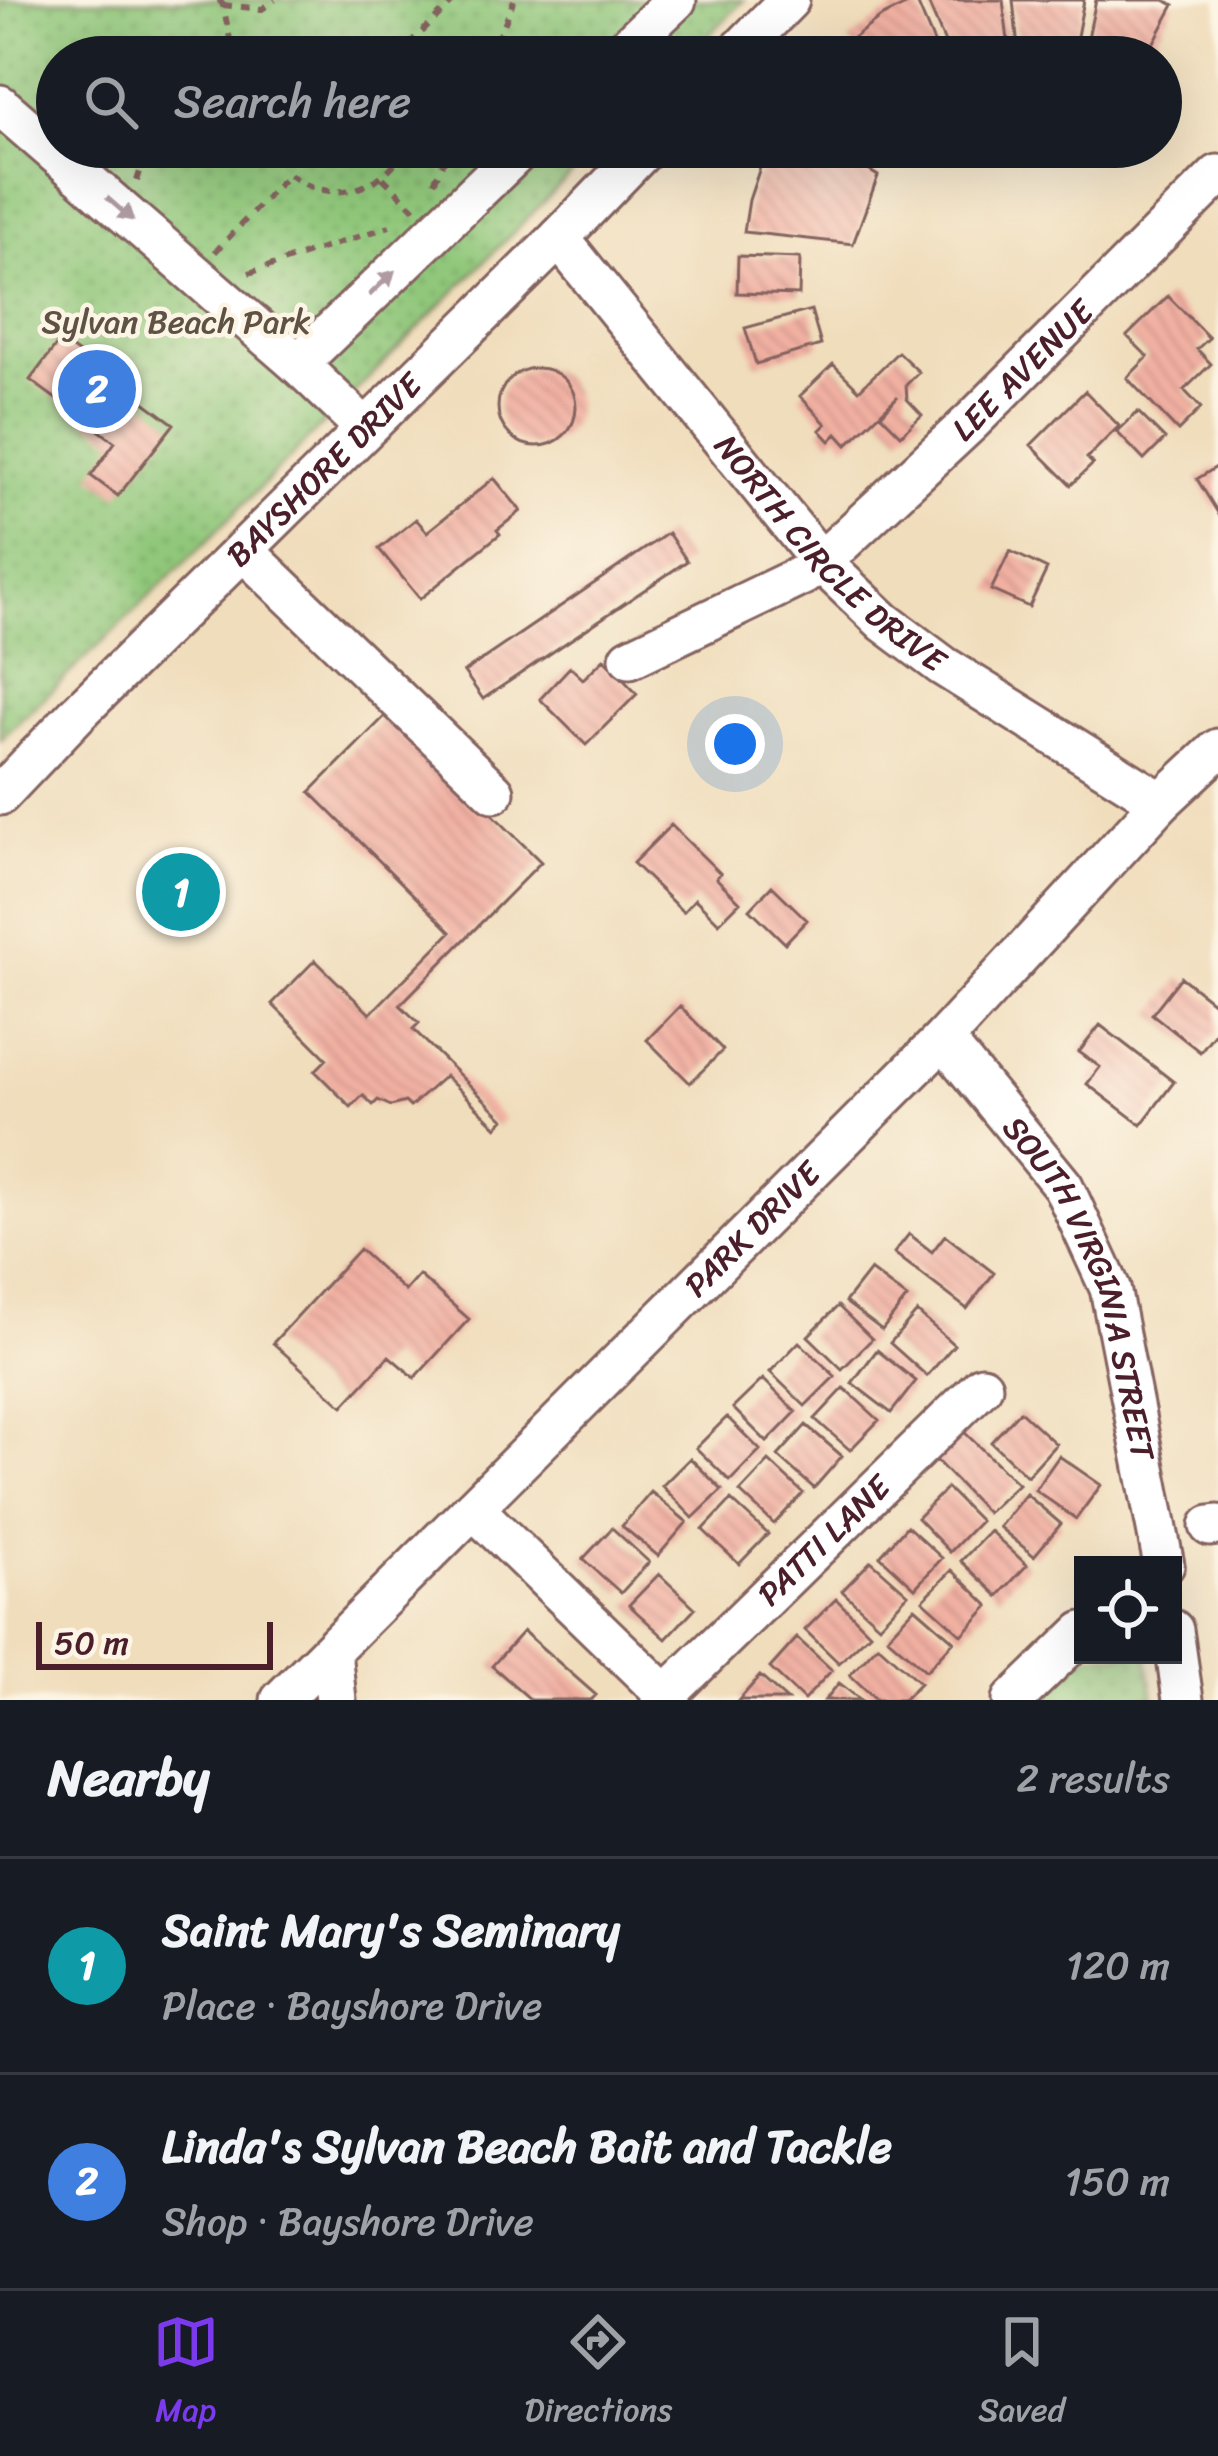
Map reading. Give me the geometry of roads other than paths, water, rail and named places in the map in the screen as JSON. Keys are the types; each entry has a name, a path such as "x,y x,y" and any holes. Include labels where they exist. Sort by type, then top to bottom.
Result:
{"street":[{"path":"638,36 676,0"},
{"path":"754,36 789,0"},
{"path":"0,105 36,134"},
{"path":"79,168 202,266 365,428"},
{"path":"298,364 501,168"},
{"name":"BAYSHORE DRIVE","path":"0,795 627,168"},
{"name":"LEE AVENUE","path":"630,658 821,562 972,421 1218,175"},
{"name":"NORTH CIRCLE DRIVE","path":"560,238 821,562 884,622 943,666 1161,802"},
{"path":"243,550 494,792"},
{"name":"PARK DRIVE","path":"281,1700 943,1039 1161,802 1218,749"},
{"name":"SOUTH VIRGINIA STREET","path":"943,1039 1063,1186 1110,1288 1162,1556"},
{"name":"PATTI LANE","path":"666,1698 982,1386"},
{"path":"475,1509 666,1698"},
{"path":"1012,1700 1074,1641"},
{"path":"331,1651 336,1700"},
{"path":"1178,1664 1183,1700"}],"place":[{"name":"Linda's Sylvan Beach Bait and Tackle","path":"97,389"},
{"name":"Saint Mary's Seminary","path":"181,892"}],"park label":[{"name":"Sylvan Beach Park","path":"176,322"}]}
